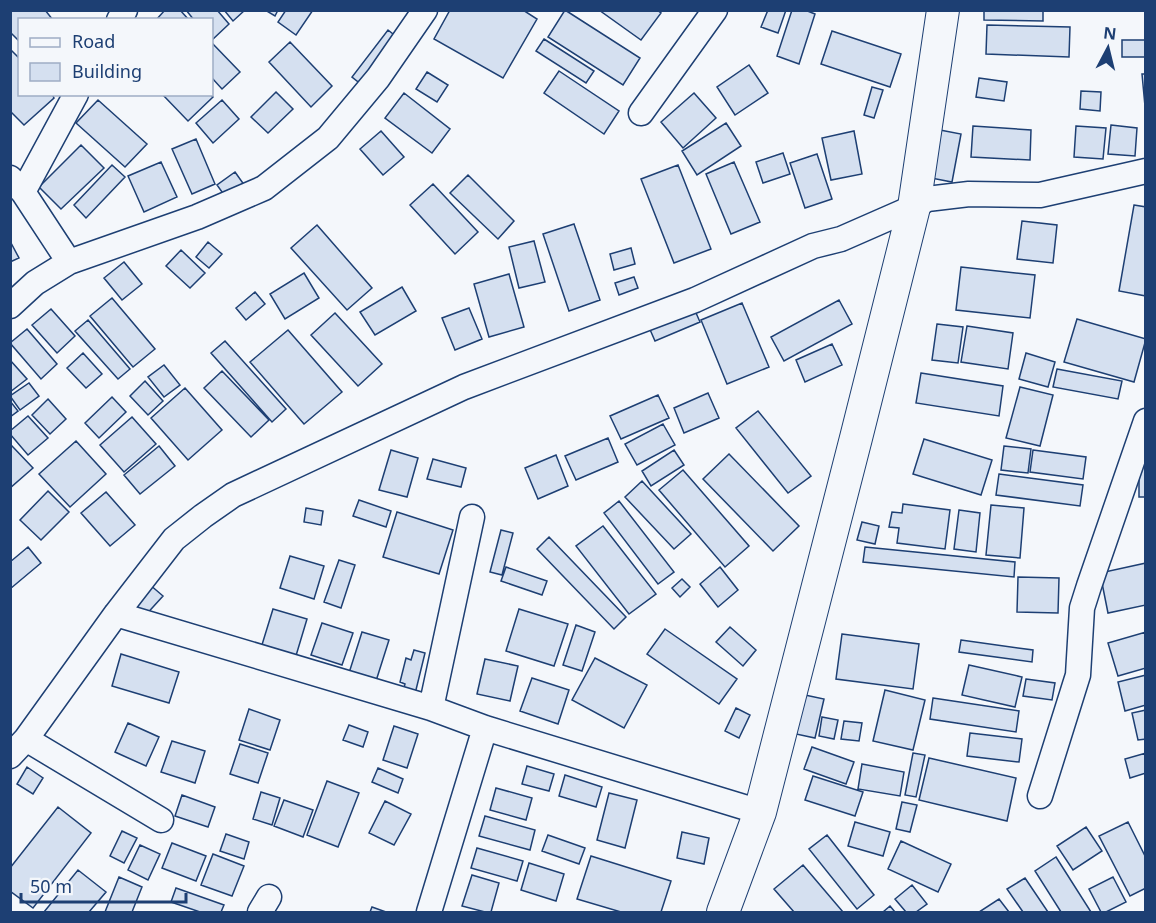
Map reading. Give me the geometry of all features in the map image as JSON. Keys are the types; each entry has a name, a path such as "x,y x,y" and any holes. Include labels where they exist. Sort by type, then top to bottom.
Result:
{"main road":[{"path":"723,912 760,812 914,207 943,10"}],"street":[{"path":"10,306 35,283 69,262 197,217 264,188 328,138 378,78 425,10"},
{"path":"641,113 715,10"},
{"path":"69,262 17,185 75,96"},
{"path":"161,820 18,747 174,539 233,495 464,387 695,300 813,246 841,238 914,207 927,199 969,194 1040,195 1146,171"},
{"path":"1040,796 1078,675 1082,608 1085,597 1146,421"},
{"path":"431,708 472,518"},
{"path":"116,614 431,708 485,728 760,812"},
{"path":"429,912 485,728"}],"building":[{"path":"10,10 45,10 51,18 18,18 18,40 10,32"},
{"path":"165,10 180,10 187,18 158,18"},
{"path":"186,10 217,10 229,24 213,39 213,18 192,18"},
{"path":"224,10 245,10 233,21"},
{"path":"265,10 278,10 275,16"},
{"path":"286,10 313,10 296,35 278,22"},
{"path":"450,10 523,10 537,19 503,78 434,39"},
{"path":"565,10 640,58 623,85 548,37"},
{"path":"599,10 657,10 661,13 641,40"},
{"path":"768,10 786,10 778,33 761,27"},
{"path":"792,10 805,10 815,14 799,64 777,56"},
{"path":"984,10 1043,10 1043,21 984,20"},
{"path":"987,25 1070,27 1069,57 986,54"},
{"path":"388,30 398,38 362,85 352,77"},
{"path":"832,31 901,54 890,87 821,64"},
{"path":"544,39 594,71 586,83 536,51"},
{"path":"1122,40 1146,40 1146,57 1122,57"},
{"path":"290,42 332,86 311,107 269,62"},
{"path":"213,44 240,72 222,89 213,79"},
{"path":"10,49 18,57 18,96 53,96 54,98 24,125 10,111"},
{"path":"749,65 768,93 735,115 717,87"},
{"path":"559,71 619,111 604,134 544,93"},
{"path":"427,72 448,85 437,102 416,89"},
{"path":"1142,74 1146,74 1146,117"},
{"path":"979,78 1007,82 1004,101 976,97"},
{"path":"872,87 883,90 874,118 864,115"},
{"path":"1081,91 1101,92 1100,111 1080,109"},
{"path":"276,92 293,109 268,133 251,117"},
{"path":"404,93 450,129 432,153 385,118"},
{"path":"694,93 716,118 683,148 661,122"},
{"path":"164,96 213,97 188,121"},
{"path":"98,100 147,144 125,167 76,123"},
{"path":"222,100 239,119 213,143 196,123"},
{"path":"726,123 741,146 697,175 682,151"},
{"path":"1111,125 1137,128 1135,156 1108,154"},
{"path":"973,126 1031,130 1030,160 971,157"},
{"path":"1076,126 1106,128 1103,159 1074,157"},
{"path":"940,130 961,134 952,182 931,178"},
{"path":"381,131 404,157 383,175 360,149"},
{"path":"854,131 862,174 831,180 822,138"},
{"path":"196,139 215,184 192,194 172,149"},
{"path":"81,145 104,168 61,209 39,187"},
{"path":"783,153 790,174 763,183 756,162"},
{"path":"817,154 832,199 805,208 790,163"},
{"path":"161,162 177,197 144,212 128,176"},
{"path":"734,162 760,222 731,234 706,174"},
{"path":"112,165 125,177 86,218 74,205"},
{"path":"678,165 711,249 674,263 641,179"},
{"path":"235,172 245,186 227,199 217,185"},
{"path":"468,175 514,221 498,239 450,193"},
{"path":"433,184 478,232 455,254 410,205"},
{"path":"1134,205 1146,207 1146,296 1119,291"},
{"path":"1022,221 1057,225 1053,263 1017,259"},
{"path":"574,224 600,300 569,311 543,234"},
{"path":"317,225 372,288 347,310 291,248"},
{"path":"10,241 19,258 10,262"},
{"path":"534,241 545,282 519,288 509,247"},
{"path":"208,242 222,254 209,268 196,257"},
{"path":"631,248 635,264 614,270 610,254"},
{"path":"181,250 205,273 190,288 166,266"},
{"path":"124,262 142,284 122,300 104,278"},
{"path":"961,267 1035,275 1030,318 956,310"},
{"path":"304,273 319,298 285,319 270,294"},
{"path":"509,274 524,327 489,337 474,284"},
{"path":"634,277 638,288 619,295 615,283"},
{"path":"402,287 416,311 375,335 360,312"},
{"path":"255,292 265,304 246,320 236,308"},
{"path":"112,298 155,349 133,367 90,316"},
{"path":"839,300 852,324 784,361 771,337"},
{"path":"742,303 769,367 727,384 701,320"},
{"path":"693,306 700,322 655,341 648,325"},
{"path":"469,308 482,339 455,350 442,318"},
{"path":"51,309 75,336 57,353 32,325"},
{"path":"335,313 382,364 358,386 311,335"},
{"path":"1077,319 1146,339 1134,382 1064,362"},
{"path":"88,320 130,369 118,379 75,331"},
{"path":"937,324 963,327 958,363 932,360"},
{"path":"967,326 1013,333 1008,369 961,362"},
{"path":"27,329 57,364 41,379 10,343"},
{"path":"288,330 342,392 304,424 250,362"},
{"path":"225,341 286,409 272,422 211,353"},
{"path":"832,344 842,365 805,382 796,360"},
{"path":"83,353 102,374 86,388 67,368"},
{"path":"1026,353 1055,362 1048,387 1019,379"},
{"path":"10,360 27,379 10,392"},
{"path":"164,365 180,385 164,397 148,377"},
{"path":"1057,369 1122,381 1118,399 1053,387"},
{"path":"222,371 269,420 251,437 204,388"},
{"path":"921,373 1003,386 999,416 916,403"},
{"path":"145,381 163,401 148,415 130,396"},
{"path":"29,383 39,396 20,410 10,396"},
{"path":"1020,387 1053,395 1040,446 1006,438"},
{"path":"185,388 222,430 188,460 151,418"},
{"path":"708,393 719,418 684,433 674,408"},
{"path":"658,395 669,418 621,439 610,416"},
{"path":"112,397 126,412 99,438 85,423"},
{"path":"48,399 66,419 50,434 32,415"},
{"path":"10,401 18,411 10,417"},
{"path":"758,411 811,476 788,493 736,428"},
{"path":"28,416 48,438 28,455 10,431"},
{"path":"132,417 156,444 124,472 100,445"},
{"path":"663,424 675,445 637,465 625,444"},
{"path":"608,438 618,462 576,480 565,456"},
{"path":"924,439 992,460 981,495 913,474"},
{"path":"76,441 106,474 70,507 39,474"},
{"path":"12,446 33,468 10,488 10,448"},
{"path":"159,446 175,466 140,494 124,475"},
{"path":"1004,446 1031,449 1028,473 1001,470"},
{"path":"391,450 418,458 407,497 379,490"},
{"path":"674,450 684,465 651,486 642,471"},
{"path":"1033,450 1086,457 1083,479 1030,472"},
{"path":"729,454 799,526 773,551 703,479"},
{"path":"556,455 568,486 538,499 525,468"},
{"path":"433,459 466,468 461,487 427,479"},
{"path":"1139,460 1146,460 1146,497 1139,497"},
{"path":"683,470 749,546 725,567 659,490"},
{"path":"999,474 1083,485 1080,506 996,495"},
{"path":"642,481 691,534 674,549 625,497"},
{"path":"48,491 69,512 41,540 20,520"},
{"path":"106,492 135,525 110,546 81,513"},
{"path":"359,500 391,511 386,527 353,516"},
{"path":"619,501 674,572 658,584 604,513"},
{"path":"903,504 950,510 945,549 897,543 899,528 889,527 892,512 902,513"},
{"path":"991,505 1024,508 1020,558 986,555"},
{"path":"306,508 323,511 321,525 304,522"},
{"path":"959,510 980,513 976,552 954,549"},
{"path":"397,512 453,530 439,574 383,557"},
{"path":"862,522 879,526 875,544 857,540"},
{"path":"603,526 656,594 629,614 576,546"},
{"path":"501,530 513,533 502,575 490,572"},
{"path":"549,537 626,617 614,629 537,549"},
{"path":"28,547 41,563 10,589 10,562"},
{"path":"865,547 1015,562 1014,577 863,562"},
{"path":"290,556 324,566 314,599 280,588"},
{"path":"339,560 355,565 341,608 324,602"},
{"path":"1146,563 1146,605 1108,613 1100,573"},
{"path":"506,567 547,581 542,595 501,581"},
{"path":"720,567 738,590 718,607 700,584"},
{"path":"1018,577 1059,578 1058,613 1017,612"},
{"path":"682,579 690,587 680,597 672,588"},
{"path":"149,584 163,596 143,618 129,606"},
{"path":"273,609 307,619 295,659 261,648"},
{"path":"519,609 568,624 554,666 506,651"},
{"path":"322,623 353,633 342,665 311,655"},
{"path":"576,625 595,632 582,671 563,665"},
{"path":"730,627 756,650 743,666 716,642"},
{"path":"665,629 737,679 719,704 647,654"},
{"path":"362,632 389,640 376,681 349,673"},
{"path":"1146,632 1146,668 1118,676 1108,643"},
{"path":"842,634 919,644 913,689 836,679"},
{"path":"961,640 1033,650 1032,662 959,652"},
{"path":"414,650 425,653 414,698 402,695 405,684 400,682 406,658 411,660"},
{"path":"121,654 179,672 169,703 112,686"},
{"path":"595,658 647,685 624,728 572,700"},
{"path":"485,659 518,666 510,701 477,694"},
{"path":"969,665 1022,677 1015,707 962,695"},
{"path":"1146,675 1146,705 1125,711 1118,682"},
{"path":"532,678 569,690 558,724 520,711"},
{"path":"1026,679 1055,683 1052,700 1023,696"},
{"path":"885,690 925,700 913,750 873,741"},
{"path":"805,695 824,699 815,738 796,734"},
{"path":"933,698 1019,711 1016,732 930,719"},
{"path":"736,708 750,715 739,738 725,731"},
{"path":"249,709 280,720 270,750 239,740"},
{"path":"1146,710 1146,739 1138,740 1132,713"},
{"path":"822,717 838,720 834,739 819,736"},
{"path":"844,721 862,723 859,741 841,739"},
{"path":"128,723 159,737 146,766 115,752"},
{"path":"349,725 368,732 363,747 343,740"},
{"path":"394,726 418,734 407,768 383,760"},
{"path":"970,733 1022,739 1019,762 967,756"},
{"path":"172,741 205,751 195,783 161,772"},
{"path":"240,744 268,753 258,783 230,774"},
{"path":"812,747 854,762 846,784 804,769"},
{"path":"913,753 925,755 916,797 905,795"},
{"path":"1146,753 1146,773 1130,778 1125,759"},
{"path":"929,758 1016,778 1007,821 919,800"},
{"path":"862,764 904,772 900,796 858,789"},
{"path":"527,766 554,774 549,791 522,784"},
{"path":"27,767 43,778 33,794 17,784"},
{"path":"378,768 403,779 398,793 372,782"},
{"path":"565,775 602,787 596,807 559,796"},
{"path":"813,776 863,792 855,816 805,800"},
{"path":"327,781 359,793 338,847 307,835"},
{"path":"496,788 532,798 526,820 490,810"},
{"path":"261,792 280,798 272,825 253,819"},
{"path":"609,793 637,800 625,848 597,840"},
{"path":"182,795 215,807 208,827 175,816"},
{"path":"284,800 313,810 303,837 274,826"},
{"path":"385,801 411,814 394,845 369,833"},
{"path":"902,802 917,805 910,832 896,829"},
{"path":"58,807 91,833 33,908 10,891 10,868"},
{"path":"485,816 535,830 530,850 479,836"},
{"path":"855,822 890,832 883,856 848,846"},
{"path":"1128,822 1146,858 1146,888 1130,896 1099,836"},
{"path":"1086,827 1102,851 1073,870 1057,846"},
{"path":"122,831 137,838 124,863 110,856"},
{"path":"682,832 709,838 704,864 677,858"},
{"path":"226,834 249,842 244,859 220,851"},
{"path":"548,835 585,848 579,864 542,851"},
{"path":"827,835 874,895 857,909 809,849"},
{"path":"901,841 951,864 938,892 888,869"},
{"path":"172,843 206,856 196,881 162,868"},
{"path":"140,845 160,854 148,880 128,870"},
{"path":"477,848 523,861 517,881 471,868"},
{"path":"213,854 244,866 232,896 201,885"},
{"path":"591,856 671,881 661,912 621,912 577,899"},
{"path":"1056,857 1091,912 1061,912 1035,871"},
{"path":"529,863 564,874 556,901 521,890"},
{"path":"803,865 843,912 794,912 774,889"},
{"path":"78,870 106,892 89,912 44,912"},
{"path":"472,875 499,883 491,912 462,906"},
{"path":"119,877 142,887 132,912 105,912"},
{"path":"1113,877 1126,902 1106,912 1101,912 1089,889"},
{"path":"1025,878 1048,912 1023,912 1007,889"},
{"path":"912,885 927,904 916,912 906,912 895,899"},
{"path":"176,888 224,905 221,912 200,912 171,902"},
{"path":"999,899 1009,912 979,912"},
{"path":"890,906 895,912 883,912"},
{"path":"372,907 386,912 370,912"}]}
